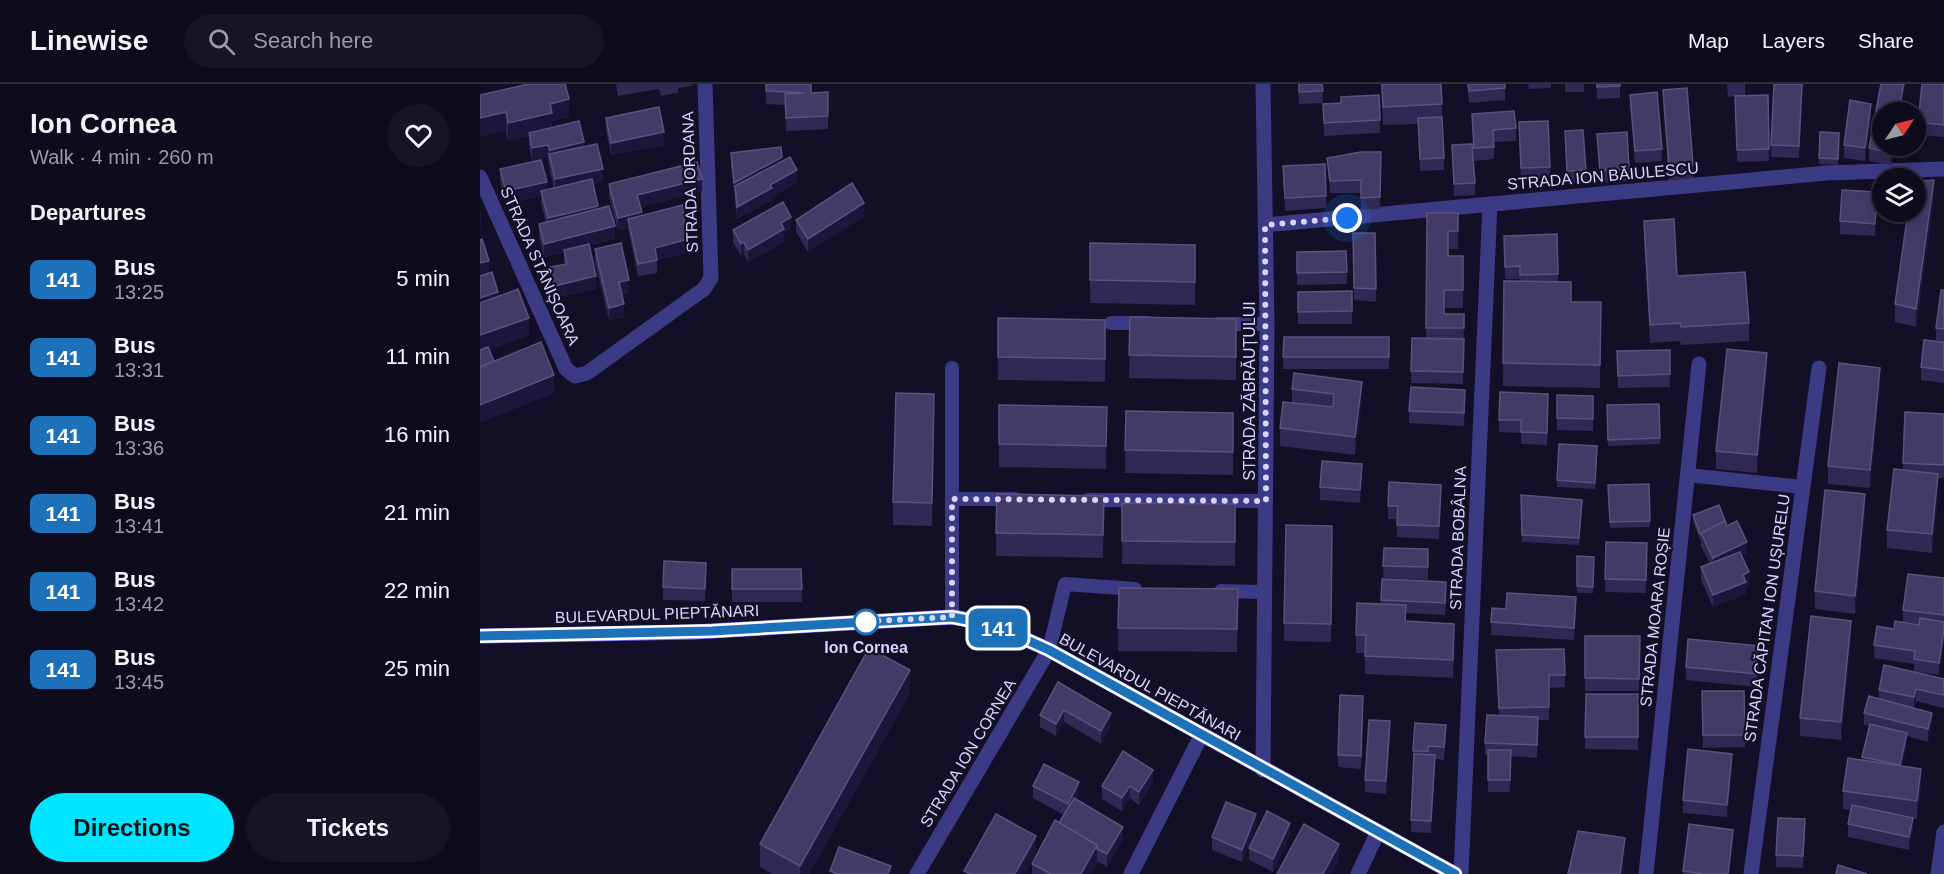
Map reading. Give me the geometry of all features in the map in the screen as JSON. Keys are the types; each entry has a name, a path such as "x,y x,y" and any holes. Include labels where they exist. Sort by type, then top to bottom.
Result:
{"main road":[{"name":"BULEVARDUL PIEPTĂNARI","path":"480,636 694,632 952,617 993,626 1049,650 1201,736 1455,874"}],"street":[{"name":"STRADA IORDANA","path":"705,84 711,278"},
{"name":"STRADA ZĂBRĂUȚULUI","path":"1263,84 1267,324 1263,770"},
{"name":"STRADA ION BĂIULESCU","path":"1265,225 1827,173 1944,169"},
{"name":"STRADA STÂNIȘOARA","path":"480,177 566,369 575,376 587,373 704,289 711,278"},
{"name":"STRADA BOBÂLNA","path":"1461,874 1490,204"},
{"name":"STRADA MOARA ROȘIE","path":"1646,874 1699,364"},
{"name":"STRADA CĂPITAN ION UȘURELU","path":"1751,874 1819,368"},
{"name":"STRADA ION CORNEA","path":"917,874 1049,650"},
{"path":"1131,874 1201,736"},
{"path":"1358,874 1378,832"},
{"path":"1938,874 1944,832"}],"lane":[{"path":"1111,323 1167,323"},
{"path":"1200,324 1267,324"},
{"path":"952,368 952,617"},
{"path":"1688,475 1803,487"},
{"path":"952,499 1034,499"},
{"path":"1068,500 1266,501"},
{"path":"1049,650 1065,584 1152,590"},
{"path":"1208,591 1265,592"}],"building":[{"path":"529,84 565,84 569,99 550,104 552,113 508,123 506,112 480,118 480,95"},
{"path":"766,84 811,84 811,93 828,92 828,116 786,118 785,94 805,93 766,91"},
{"path":"1299,84 1322,84 1323,91 1299,92"},
{"path":"1382,84 1441,84 1442,104 1383,107"},
{"path":"1468,84 1505,84 1505,88 1469,91"},
{"path":"1597,84 1620,84 1620,86 1597,87"},
{"path":"1774,84 1802,84 1799,146 1771,145"},
{"path":"1881,84 1904,84 1900,102 1878,102"},
{"path":"1922,84 1944,84 1944,125 1926,123 1926,102 1920,102"},
{"path":"1687,88 1693,165 1669,167 1663,90"},
{"path":"1657,92 1662,149 1635,151 1630,95"},
{"path":"1379,95 1380,120 1324,123 1323,104 1341,103 1341,97"},
{"path":"1768,95 1769,149 1737,150 1735,96"},
{"path":"1850,100 1871,104 1865,148 1844,145"},
{"path":"659,107 664,132 611,143 606,118"},
{"path":"1514,111 1516,128 1493,130 1494,147 1474,148 1472,114"},
{"path":"1442,117 1444,158 1420,159 1418,118"},
{"path":"579,121 584,142 550,150 548,145 532,148 529,133"},
{"path":"1548,121 1550,167 1521,168 1519,122"},
{"path":"1583,130 1586,170 1567,171 1565,131"},
{"path":"1627,132 1629,169 1600,171 1597,134"},
{"path":"1820,132 1839,133 1838,159 1819,158"},
{"path":"1872,132 1872,149 1869,148"},
{"path":"597,144 603,169 555,179 549,154"},
{"path":"1472,144 1475,183 1454,184 1452,145"},
{"path":"781,147 782,157 734,183 731,153"},
{"path":"1361,152 1381,152 1380,197 1361,198 1361,180 1330,181 1327,158"},
{"path":"790,157 797,170 770,185 772,188 737,207 735,186"},
{"path":"541,160 547,182 506,191 500,169"},
{"path":"697,162 702,179 637,195 642,212 618,218 609,184"},
{"path":"1325,164 1326,196 1285,198 1283,166"},
{"path":"592,179 598,206 548,218 541,191"},
{"path":"1934,180 1916,309 1895,304 1907,222 1926,222 1926,181"},
{"path":"852,183 864,203 808,239 796,220"},
{"path":"1842,190 1872,192 1872,222 1875,224 1840,221"},
{"path":"783,202 791,217 781,223 784,229 748,250 744,242 741,244 733,230"},
{"path":"683,205 685,240 655,248 657,260 638,264 628,219"},
{"path":"609,206 615,226 544,244 539,224"},
{"path":"1427,213 1458,213 1458,231 1448,231 1448,256 1463,256 1463,290 1444,290 1444,314 1464,314 1464,328 1426,328"},
{"path":"1674,219 1677,276 1745,272 1749,323 1681,327 1680,323 1650,325 1644,221"},
{"path":"1353,233 1375,233 1376,289 1354,288"},
{"path":"1557,234 1558,274 1520,275 1520,266 1505,267 1504,236"},
{"path":"482,239 489,261 480,263 480,240"},
{"path":"621,243 629,280 619,282 624,304 609,308 595,249"},
{"path":"1090,243 1195,245 1195,282 1090,280"},
{"path":"589,244 596,276 554,286 550,267 567,264 564,250"},
{"path":"1346,251 1347,272 1297,273 1297,252"},
{"path":"492,272 498,292 480,298 480,276"},
{"path":"1504,281 1571,282 1571,302 1601,302 1600,365 1503,363"},
{"path":"518,289 529,318 480,335 480,303"},
{"path":"1941,290 1944,290 1944,329 1936,328"},
{"path":"1352,291 1352,311 1298,312 1298,292"},
{"path":"1130,317 1236,319 1236,357 1129,355"},
{"path":"998,318 1105,320 1105,359 998,357"},
{"path":"1284,337 1389,337 1389,357 1283,357"},
{"path":"1412,338 1464,339 1463,372 1411,371"},
{"path":"1924,340 1944,342 1944,370 1921,367"},
{"path":"541,342 554,375 480,405 480,367"},
{"path":"488,347 494,361 480,367 480,350"},
{"path":"1727,349 1767,353 1757,455 1716,451"},
{"path":"1670,350 1670,374 1618,376 1617,351"},
{"path":"1839,363 1880,368 1870,470 1828,466"},
{"path":"1294,373 1362,382 1355,437 1280,428 1283,402 1333,407 1334,394 1292,389"},
{"path":"1411,387 1465,390 1464,413 1409,411"},
{"path":"1500,392 1548,394 1547,433 1521,432 1521,420 1499,420"},
{"path":"896,393 934,394 932,503 893,502"},
{"path":"1557,395 1593,396 1593,419 1557,418"},
{"path":"1659,404 1660,438 1608,440 1607,405"},
{"path":"999,405 1107,407 1106,446 999,444"},
{"path":"1126,411 1233,413 1233,452 1125,450"},
{"path":"1905,412 1944,414 1944,465 1903,463"},
{"path":"1559,444 1597,446 1595,483 1557,480"},
{"path":"1322,461 1362,464 1360,490 1320,487"},
{"path":"1894,469 1938,474 1932,534 1887,530"},
{"path":"1389,482 1441,485 1439,526 1397,525 1398,506 1388,506"},
{"path":"1649,484 1650,521 1610,522 1608,485"},
{"path":"1825,490 1865,494 1855,596 1815,591"},
{"path":"997,494 1104,496 1103,535 996,533"},
{"path":"1521,495 1582,500 1579,538 1522,535"},
{"path":"1122,503 1235,504 1235,542 1122,541"},
{"path":"1719,505 1726,523 1725,521 1700,534 1693,515"},
{"path":"1725,521 1727,526 1737,521 1747,542 1713,558 1701,533"},
{"path":"1286,525 1332,526 1331,624 1284,623"},
{"path":"1606,542 1647,543 1646,580 1605,579"},
{"path":"1384,548 1428,549 1428,567 1383,566"},
{"path":"1740,552 1749,572 1743,575 1746,582 1713,595 1701,567"},
{"path":"1577,556 1594,557 1593,587 1577,586"},
{"path":"664,561 706,563 705,589 663,587"},
{"path":"732,569 801,569 802,589 732,589"},
{"path":"1908,574 1944,578 1944,615 1903,610"},
{"path":"1382,579 1446,582 1445,603 1381,600"},
{"path":"1119,588 1238,589 1237,629 1118,628"},
{"path":"1507,593 1576,597 1574,628 1491,622 1492,608 1506,609"},
{"path":"1357,603 1406,605 1405,621 1454,624 1453,660 1365,656 1366,635 1356,635"},
{"path":"1811,616 1851,621 1841,722 1800,718"},
{"path":"1920,618 1944,622 1939,663 1914,659 1915,651 1874,645 1877,626 1894,629 1895,621 1919,625"},
{"path":"1585,636 1640,636 1639,679 1585,678"},
{"path":"1688,639 1759,646 1757,674 1686,667"},
{"path":"869,648 910,670 800,866 760,844"},
{"path":"1564,649 1565,675 1549,675 1549,707 1499,708 1496,650"},
{"path":"1884,665 1944,679 1944,695 1916,689 1914,697 1879,690"},
{"path":"1058,682 1111,713 1101,731 1064,710 1056,724 1040,715"},
{"path":"1702,691 1744,691 1745,735 1703,735"},
{"path":"1586,694 1638,694 1638,737 1585,737"},
{"path":"1340,695 1363,696 1361,756 1338,755"},
{"path":"1869,696 1932,713 1928,729 1864,713"},
{"path":"1487,715 1538,717 1537,745 1485,743"},
{"path":"1369,720 1390,721 1386,781 1365,780"},
{"path":"1415,723 1446,725 1444,747 1428,746 1428,751 1413,751"},
{"path":"1870,724 1907,733 1900,765 1862,757"},
{"path":"1688,749 1732,754 1727,805 1683,800"},
{"path":"1488,750 1511,750 1510,780 1488,780"},
{"path":"1123,751 1153,770 1139,792 1130,786 1122,798 1102,786"},
{"path":"1414,754 1435,755 1431,821 1411,820"},
{"path":"1848,758 1921,769 1917,801 1843,791"},
{"path":"1044,764 1079,782 1068,804 1033,786"},
{"path":"1074,798 1123,827 1107,854 1097,849 1097,845 1059,823"},
{"path":"1226,802 1256,814 1242,850 1212,837"},
{"path":"1852,805 1913,818 1909,837 1848,824"},
{"path":"1267,811 1290,823 1273,859 1249,848"},
{"path":"996,814 1036,836 1015,874 970,874 964,871"},
{"path":"1778,818 1805,819 1803,856 1776,855"},
{"path":"1055,820 1097,845 1081,874 1051,874 1032,864"},
{"path":"1304,824 1339,844 1323,874 1277,874"},
{"path":"1689,824 1733,830 1728,874 1683,871"},
{"path":"1578,831 1625,838 1620,874 1568,874"},
{"path":"839,847 891,866 888,874 837,874 830,871"},
{"path":"1838,865 1867,874 1836,874"}],"bus line":[{"name":"141","path":"480,636 749,630 952,617 973,621 993,626 1049,650 1455,874"}],"place":[{"name":"Ion Cornea","path":"866,622"}],"route":[{"path":"866,622 856,622 952,617 952,499 1266,501 1265,225 1347,218"}]}
